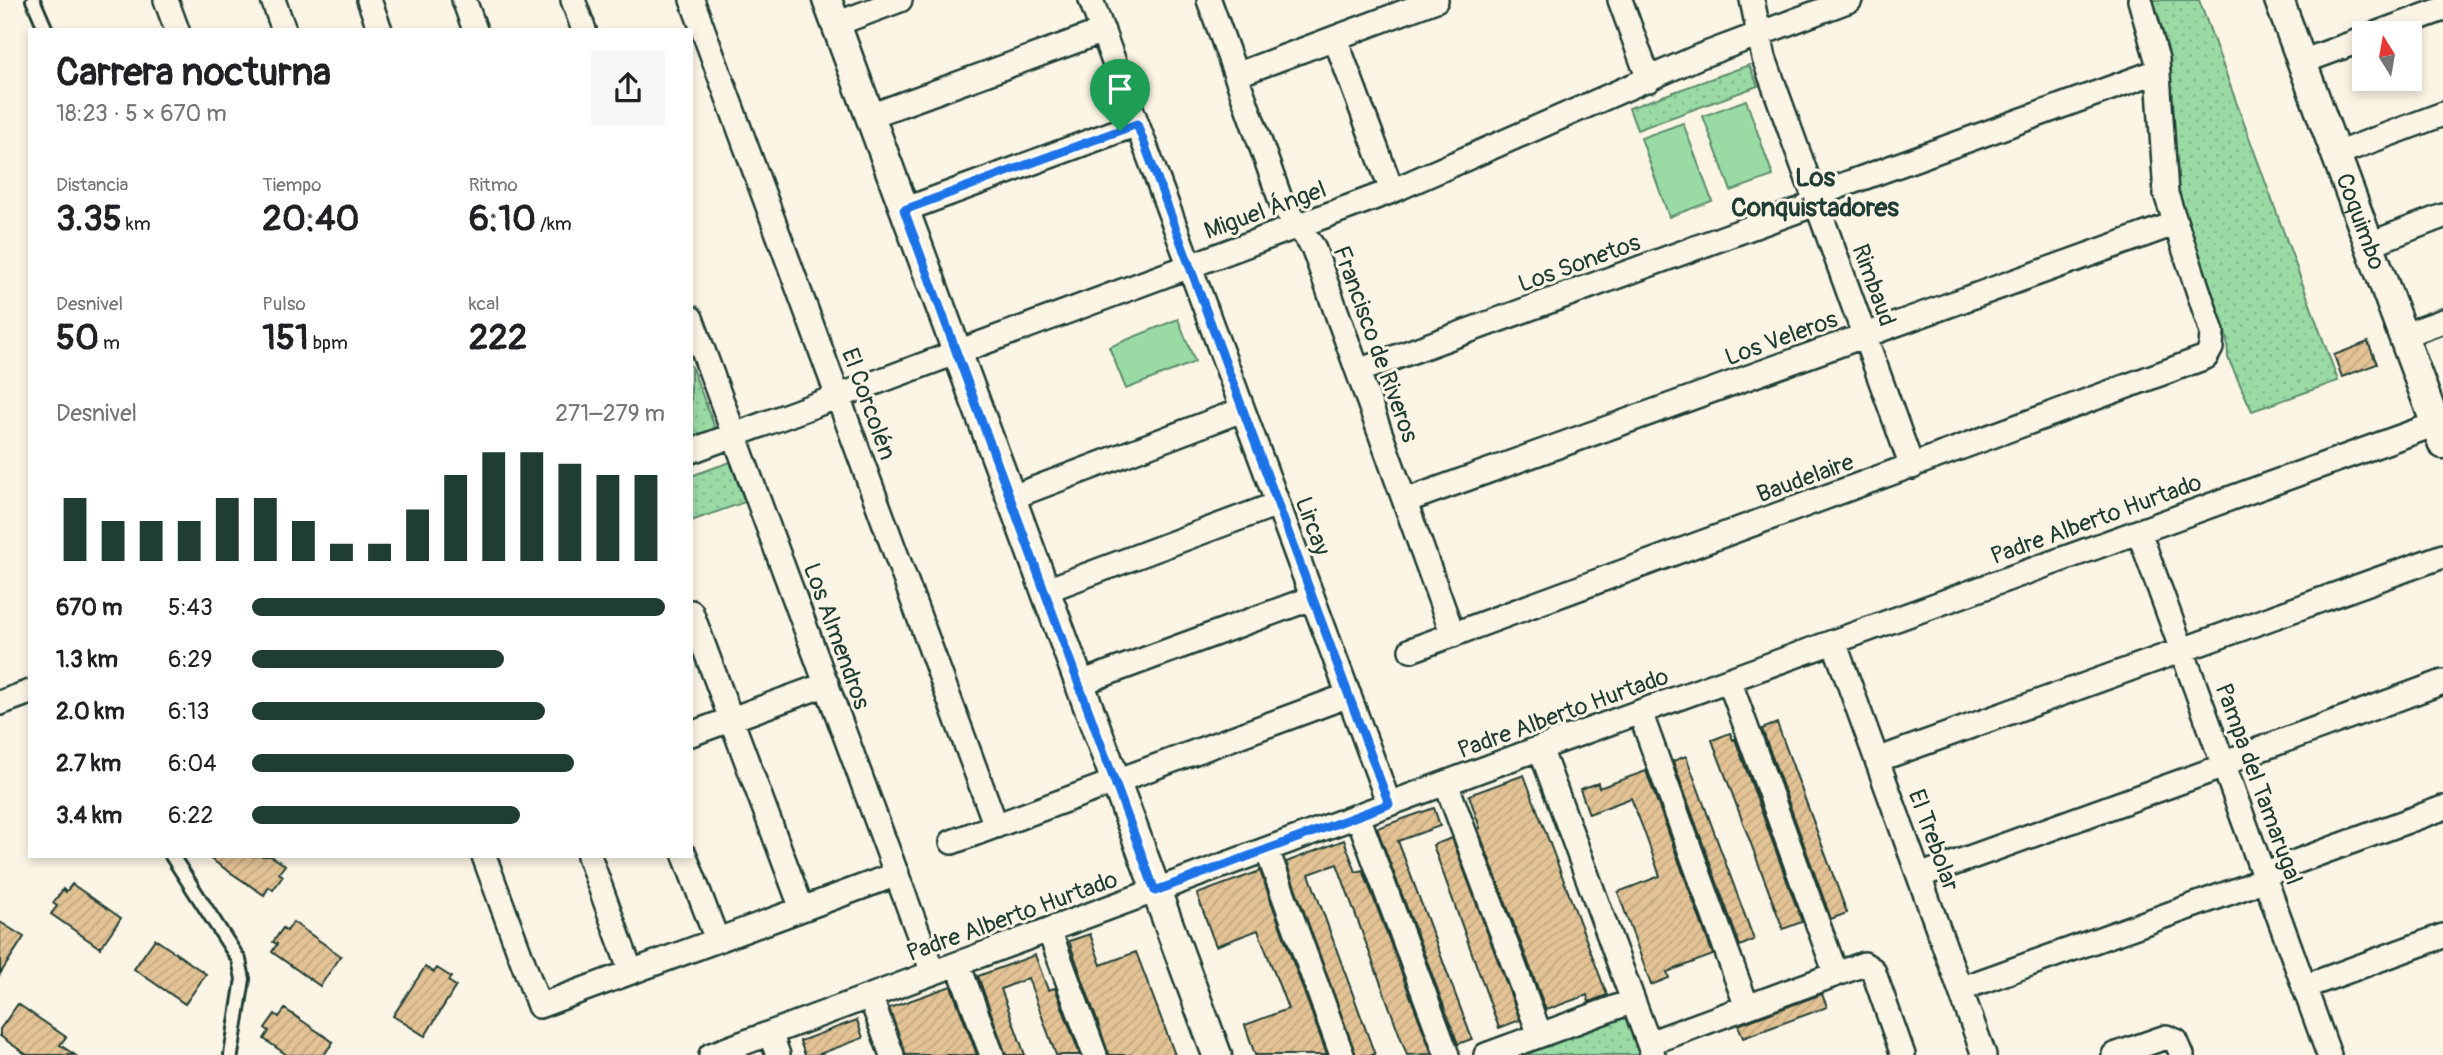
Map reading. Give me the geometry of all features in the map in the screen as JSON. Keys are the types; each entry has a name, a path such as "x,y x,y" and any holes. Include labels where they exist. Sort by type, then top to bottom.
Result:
{"street":[{"path":"166,0 176,28"},
{"path":"273,0 283,28"},
{"path":"369,0 379,28"},
{"path":"464,0 474,28"},
{"path":"573,0 583,28"},
{"name":"El Corcolén","path":"692,0 996,826"},
{"path":"900,0 832,12 1217,1055"},
{"name":"Lircay","path":"1091,0 1389,804"},
{"name":"Francisco de Riveros","path":"1209,0 1282,204 1313,247 1453,635"},
{"path":"1236,75 1436,0"},
{"path":"1620,0 1649,80"},
{"name":"Rimbaud","path":"1752,0 1764,58 1912,467"},
{"name":"Miguel Ángel","path":"693,450 1392,191 1759,33 1850,0"},
{"path":"2140,0 2152,34 2158,71 2164,179 2174,224"},
{"name":"Coquimbo","path":"2279,0 2440,435"},
{"path":"2410,21 2443,9"},
{"path":"870,116 1103,30"},
{"path":"1335,38 1392,191"},
{"path":"2302,62 2352,43"},
{"name":"Los Sonetos","path":"1358,371 1802,209 1832,189 2158,71"},
{"path":"2336,154 2443,114"},
{"path":"904,210 1137,124"},
{"path":"2370,244 2443,216"},
{"name":"Los Veleros","path":"1405,501 2174,224"},
{"name":"Baudelaire","path":"1411,650 2206,358 2211,348 2211,326 2174,224"},
{"path":"2404,335 2443,321"},
{"name":"Los Almendros","path":"693,331 933,973"},
{"path":"1010,498 1242,410"},
{"name":"Padre Alberto Hurtado","path":"711,1055 1540,748 2139,532 2440,435"},
{"path":"1044,591 1277,504"},
{"name":"Pampa del Tamarugal","path":"2139,532 2329,1055"},
{"path":"1877,760 2443,556"},
{"path":"1078,684 1312,598"},
{"path":"693,617 802,909"},
{"name":"El Trebolar","path":"1835,642 1984,1055"},
{"path":"1729,680 1836,974"},
{"path":"1919,876 2224,766 2239,757 2443,682"},
{"path":"693,733 827,684"},
{"path":"0,703 28,693"},
{"path":"952,842 1349,695"},
{"path":"1640,712 1747,1007"},
{"path":"1540,748 1651,1049 1747,1007 1864,964 1871,967 1903,1055"},
{"path":"1446,783 1540,1035"},
{"path":"1960,989 2248,886 2281,867 2443,808"},
{"path":"1358,816 1447,1055"},
{"path":"1267,850 1342,1055"},
{"path":"485,858 539,1006 897,874"},
{"path":"590,858 631,972"},
{"path":"686,858 717,940"},
{"path":"1049,930 1096,1055"},
{"path":"2304,987 2443,936"},
{"path":"958,964 992,1055"},
{"path":"870,996 892,1055"},
{"path":"1486,1055 1519,1049 1540,1035 1633,1001"},
{"path":"770,1033 778,1055"},
{"path":"2113,1055 2161,1038 2177,1046"}],"lane":[{"path":"33,0 45,28"},
{"path":"173,858 239,960 243,979 231,1055"}],"green space":[{"path":"2151,0 2199,0 2338,381 2252,411 2228,358 2227,338 2173,184"},
{"path":"1749,65 1758,86 1637,130 1629,108"},
{"path":"1746,100 1773,176 1731,191 1703,116"},
{"path":"1683,123 1712,201 1669,217 1641,138"},
{"path":"1178,319 1195,362 1126,389 1109,347"},
{"path":"693,370 716,431 693,439"},
{"path":"730,462 745,502 693,520 693,475"},
{"path":"1627,1014 1642,1055 1529,1055 1527,1050"}],"building":[{"path":"2368,342 2377,364 2342,377 2334,355"},
{"path":"1777,723 1847,913 1831,919 1762,729"},
{"path":"1730,733 1733,740 1735,739 1802,922 1783,929 1712,740"},
{"path":"1686,756 1754,940 1740,946 1673,761"},
{"path":"1646,771 1713,955 1667,972 1669,978 1651,985 1618,892 1660,876 1644,831 1631,798 1589,814 1580,789 1598,783 1599,788"},
{"path":"1524,775 1607,995 1589,1002 1587,995 1546,1010 1478,829 1480,828 1469,795"},
{"path":"1434,808 1440,826 1398,841 1472,1039 1458,1044 1377,828"},
{"path":"1452,838 1520,1020 1499,1028 1433,845"},
{"path":"1344,840 1356,872 1363,870 1432,1054 1407,1055 1337,864 1309,874 1375,1055 1356,1055 1286,862"},
{"path":"209,858 274,858 285,865 279,873 283,876 273,890 269,887 264,895"},
{"path":"1260,871 1327,1055 1255,1055 1245,1025 1288,1009 1258,930 1216,946 1197,894"},
{"path":"72,884 121,918 100,948 51,914 57,906 53,903 63,889 66,892"},
{"path":"0,922 24,937 0,974"},
{"path":"293,922 341,956 320,986 272,952 277,944 273,942 283,928 287,931"},
{"path":"1090,934 1101,965 1136,952 1175,1055 1109,1055 1069,941"},
{"path":"155,939 206,974 185,1004 134,969"},
{"path":"1035,955 1048,990 1055,988 1080,1055 1056,1055 1028,978 1001,989 1025,1055 1006,1055 978,976"},
{"path":"425,967 434,972 437,968 451,977 448,981 456,986 425,1036 393,1016"},
{"path":"951,986 977,1055 906,1055 889,1008"},
{"path":"1822,994 1827,1007 1743,1038 1738,1025"},
{"path":"18,1004 66,1037 60,1045 75,1055 27,1055 0,1036 0,1029"},
{"path":"285,1009 333,1042 324,1055 287,1055 264,1039 269,1031 265,1028 275,1014 279,1017"},
{"path":"857,1020 863,1038 817,1055 805,1055 800,1041"}],"district":[{"name":"Los Conquistadores","path":"1815,192"}],"route":[{"path":"1137,124 1389,804 1155,891 904,210 1120,131 1137,124"}]}
